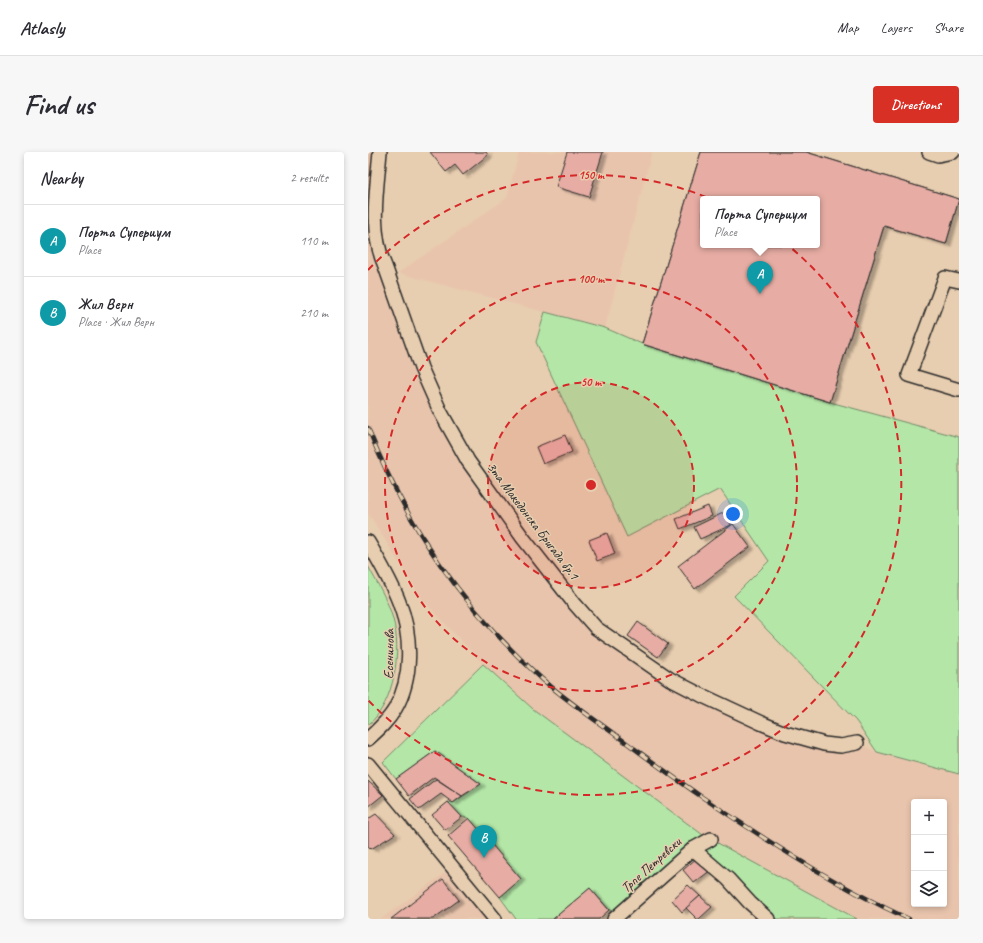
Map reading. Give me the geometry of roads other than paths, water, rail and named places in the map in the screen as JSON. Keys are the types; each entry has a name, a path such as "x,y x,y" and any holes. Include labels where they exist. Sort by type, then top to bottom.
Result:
{"street":[{"name":"3та Македонска Бригада бр.1","path":"380,152 376,210 380,255 421,368 440,410 468,461 523,538 574,603 596,628 670,679 701,695 761,723 806,739 824,744 841,746 857,743"},
{"path":"929,152 938,155 953,152"},
{"path":"959,281 945,278 909,375 959,390"},
{"name":"Есенинова","path":"368,542 399,603 405,621 408,645 406,677 398,703 384,724 368,739"},
{"path":"368,764 495,919"},
{"name":"Трпе Петревски","path":"614,919 693,849 711,840"},
{"path":"693,849 728,879 750,903 768,919"}],"railway":[{"path":"368,428 383,464 401,499 419,532 440,564 487,624 513,652 542,679 577,707 667,772 750,829 827,877 909,919"}],"place":[{"name":"Порта Супериум","path":"760,294"},
{"name":"Жил Верн","path":"484,858"}]}
